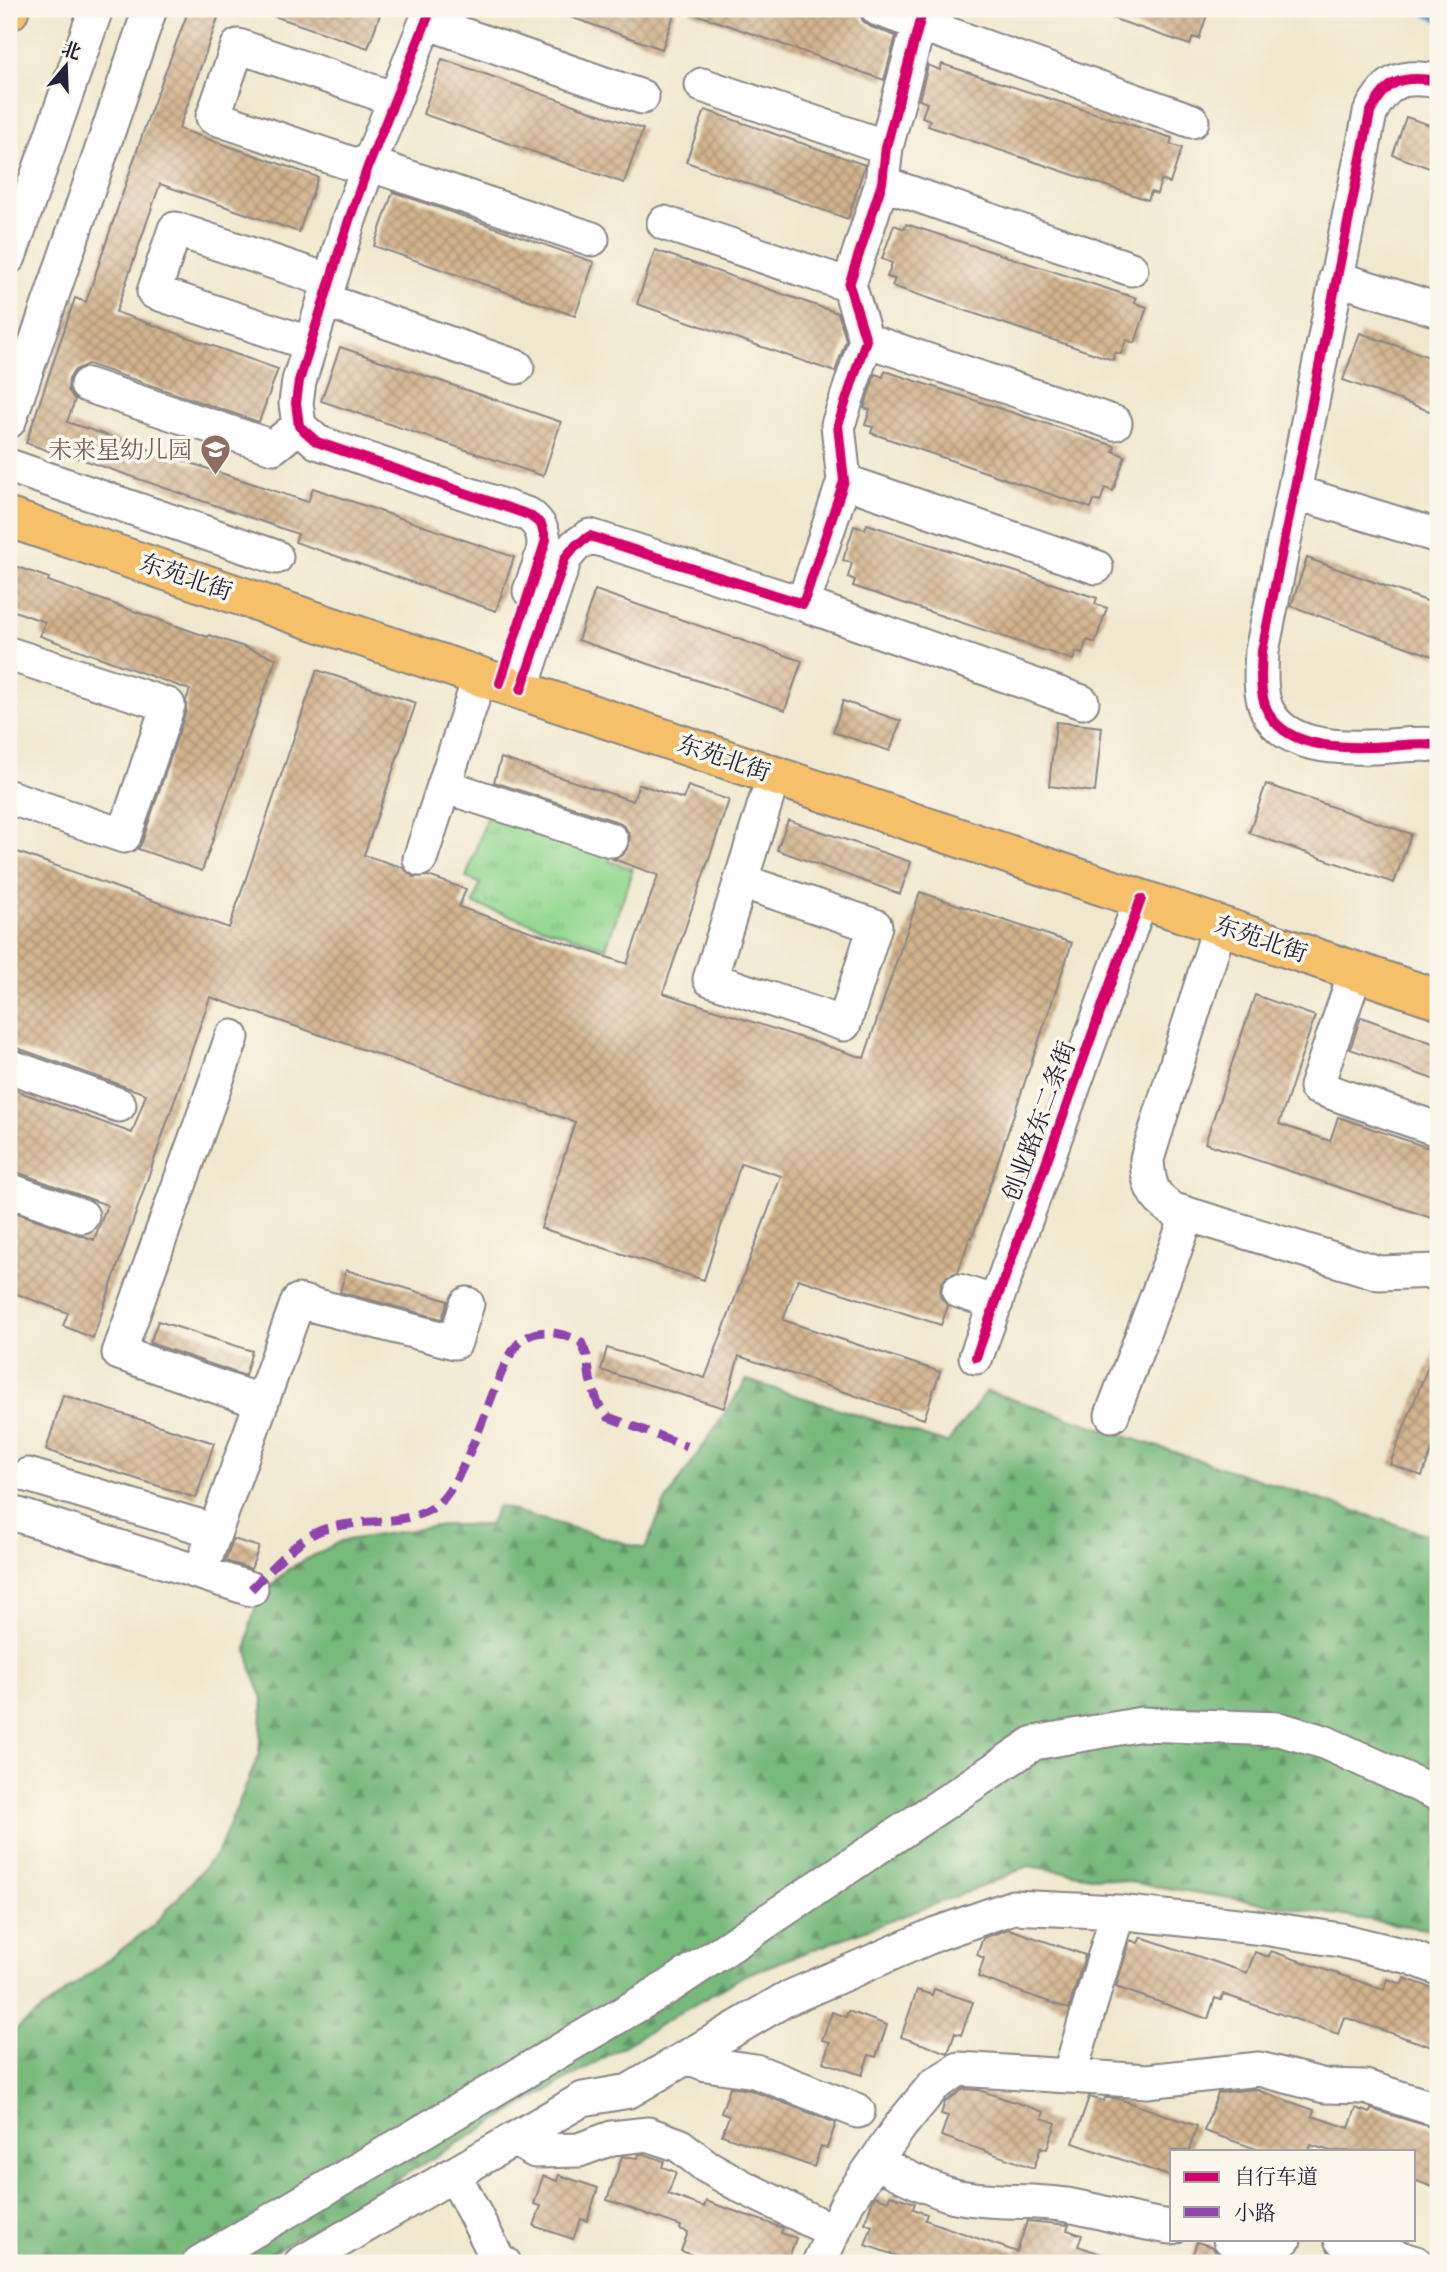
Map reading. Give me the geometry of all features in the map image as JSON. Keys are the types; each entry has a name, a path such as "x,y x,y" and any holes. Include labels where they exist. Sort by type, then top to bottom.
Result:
{"main road":[{"name":"东苑北街","path":"9,517 1438,999"}],"street":[{"path":"9,257 96,9"},
{"path":"9,421 150,9"},
{"path":"878,9 921,16 1192,121"},
{"path":"642,97 429,15 368,167 327,291 299,381 296,403 299,426 317,442 590,536 803,604 1082,702"},
{"path":"803,604 844,481 838,425 866,340 849,285 882,183 886,147 921,16"},
{"path":"395,99 238,46 213,117 592,239"},
{"path":"1438,81 1415,77 1393,82 1378,96 1370,113 1262,651 1261,670 1267,710 1282,729 1308,742 1370,747 1423,743 1438,745"},
{"path":"702,85 886,147"},
{"path":"882,183 1131,269"},
{"path":"664,223 849,285"},
{"path":"311,344 154,292 175,229 517,366"},
{"path":"1336,278 1438,310"},
{"path":"866,340 1115,423"},
{"path":"87,385 273,447 299,426"},
{"path":"9,466 276,557"},
{"path":"844,481 1096,567"},
{"path":"1294,492 1438,536"},
{"path":"500,683 547,540 541,524 530,515"},
{"path":"421,859 444,786 565,558 575,546 590,536"},
{"path":"9,654 168,705 124,836 9,797"},
{"path":"741,881 876,926 844,1024 710,979 774,775"},
{"path":"444,786 611,840"},
{"name":"创业路东二条街","path":"976,1357 1142,899"},
{"path":"1220,925 1147,1159 1152,1191 1162,1203 1188,1214 1378,1273 1438,1271"},
{"path":"1356,971 1316,1087 1437,1129"},
{"path":"232,1037 119,1353 262,1402"},
{"path":"9,1066 119,1105"},
{"path":"9,1190 82,1216"},
{"path":"1112,1415 1188,1214"},
{"path":"959,1291 996,1303"},
{"path":"200,1573 298,1301 455,1342 467,1304"},
{"path":"28,1475 215,1531"},
{"path":"9,1512 251,1589"},
{"path":"199,2263 670,1986 1034,1743 1142,1724 1279,1729 1324,1742 1438,1794"},
{"path":"301,2263 583,2099 629,2091 783,2000 936,1934 1013,1907 1118,1912 1340,1940 1410,1957 1438,1969"},
{"path":"1069,2076 1118,1912"},
{"path":"688,2057 706,2064 755,2071 858,2111"},
{"path":"819,2263 848,2201 901,2125 934,2085 959,2069 1146,2081 1259,2069 1325,2086 1365,2087 1438,2110"},
{"path":"514,2139 535,2151 579,2151 612,2138 648,2134 679,2145 706,2166 743,2187 834,2232"},
{"path":"876,2161 896,2173 954,2196 1042,2201 1170,2227"},
{"path":"454,2175 499,2261 504,2263"},
{"path":"1233,2240 1243,2243 1274,2240"},
{"path":"1344,2240 1416,2263"}],"green space":[{"path":"489,811 612,853 609,861 633,869 606,948 474,904 480,883 466,878"},
{"path":"747,1380 947,1443 987,1391 1438,1538 1438,1931 1028,1866 983,1886 745,1975 254,2263 9,2263 9,2035 155,1924 218,1852 259,1755 263,1698 247,1650 255,1608 267,1591 288,1569 341,1541 443,1525 489,1525 498,1506 645,1549 664,1504"}],"building":[{"path":"189,9 221,9 179,129 318,177 299,232 160,184 116,312 278,369 259,422 88,364 75,370 69,378 68,390 75,400 67,422 308,502 313,488 514,557 496,611 295,542 298,534 58,451 57,454 26,443 75,298 86,302 148,118"},
{"path":"262,9 382,9 368,48 262,12"},
{"path":"556,9 676,9 662,49 556,12"},
{"path":"690,9 850,9 859,12 863,21 871,27 896,36 884,80 690,12"},
{"path":"1094,9 1209,9 1199,39 1193,37 1190,45 1094,12"},
{"path":"442,59 643,129 624,183 423,114"},
{"path":"942,64 1172,138 1170,144 1182,148 1170,183 1161,180 1157,194 1151,192 1148,200 928,126 930,120 922,117 927,103 919,100 928,65 940,70"},
{"path":"705,110 865,165 848,219 686,162"},
{"path":"1406,117 1438,128 1438,171 1393,155"},
{"path":"393,192 594,262 575,316 374,246"},
{"path":"906,224 1136,298 1135,303 1147,307 1135,343 1126,340 1121,354 1115,352 1113,360 892,286 895,279 887,277 892,263 882,259 894,225 905,229"},
{"path":"655,250 838,313 846,340 835,372 637,304"},
{"path":"1360,333 1438,360 1438,414 1343,380"},
{"path":"340,347 561,422 543,476 321,401"},
{"path":"885,371 1115,446 1113,451 1125,456 1113,491 1105,488 1100,502 1094,500 1091,508 871,433 873,427 865,425 870,410 864,408 875,374 883,377"},
{"path":"867,524 1097,598 1095,604 1107,608 1095,643 1087,640 1082,654 1076,652 1073,660 853,586 855,580 848,577 852,563 843,560 854,526 865,529"},
{"path":"1307,558 1438,605 1438,658 1291,606"},
{"path":"9,564 49,578 48,581 276,658 202,871 138,849 186,711 190,690 40,636 45,622 9,609"},
{"path":"595,590 802,661 785,710 578,640"},
{"path":"317,670 416,703 364,855 404,868 413,877 428,876 466,889 459,907 627,964 658,875 613,859 623,855 629,845 630,835 618,822 494,782 501,758 633,801 639,784 683,799 688,786 729,800 663,993 864,1058 920,892 1072,943 972,1238 970,1237 958,1272 947,1276 941,1284 940,1296 948,1306 941,1325 798,1279 783,1320 940,1372 924,1419 739,1356 724,1408 601,1370 607,1348 705,1378 781,1176 741,1163 704,1280 541,1228 575,1122 210,997 93,1338 63,1326 68,1313 9,1291 9,1210 94,1240 107,1205 9,1169 9,1088 132,1133 146,1094 9,1045 9,849 229,928"},
{"path":"843,701 901,721 890,751 833,732"},
{"path":"1056,722 1102,727 1095,792 1049,786"},
{"path":"1266,784 1411,834 1394,883 1249,833"},
{"path":"788,820 911,862 900,894 777,850"},
{"path":"1255,995 1315,1016 1279,1124 1330,1141 1338,1117 1438,1151 1438,1220 1205,1143"},
{"path":"1361,1017 1438,1045 1438,1081 1350,1049"},
{"path":"346,1270 448,1301 442,1319 340,1292"},
{"path":"158,1321 252,1351 245,1376 150,1343"},
{"path":"1437,1343 1438,1433 1422,1476 1390,1464"},
{"path":"63,1395 214,1443 196,1498 46,1450"},
{"path":"233,1539 259,1547 251,1569 225,1561"},
{"path":"1009,1929 1085,1955 1069,2009 978,1977 984,1958 977,1955 983,1938"},
{"path":"1141,1937 1247,1973 1255,1952 1269,1957 1271,1951 1384,1990 1387,1979 1402,1984 1404,1978 1438,1990 1438,2049 1344,2017 1338,2034 1223,1994 1221,2000 1215,1998 1208,2019 1116,1987 1130,1940 1138,1943"},
{"path":"934,1989 973,2002 961,2035 955,2033 948,2053 901,2037 917,1990 932,1995"},
{"path":"848,2011 887,2025 876,2057 869,2055 862,2075 823,2062 830,2042 822,2040 832,2012 846,2017"},
{"path":"730,2087 750,2090 836,2123 827,2148 821,2146 814,2167 722,2135 729,2116 721,2113"},
{"path":"964,2089 979,2090 1044,2112 1042,2118 1056,2123 1047,2149 1041,2147 1034,2168 941,2136 948,2116 941,2114 945,2102"},
{"path":"1254,2089 1314,2110 1312,2116 1349,2128 1356,2108 1370,2113 1371,2109 1438,2129 1438,2189 1416,2181 1416,2150 1327,2150 1311,2145 1309,2150 1259,2150 1204,2131 1218,2093"},
{"path":"1089,2097 1104,2101 1105,2098 1116,2098 1197,2126 1189,2150 1170,2150 1170,2176 1073,2143"},
{"path":"639,2154 664,2161 662,2167 676,2172 668,2194 704,2207 706,2201 783,2228 781,2233 796,2238 787,2263 716,2263 681,2251 688,2232 680,2229 681,2226 607,2200 622,2156 638,2158"},
{"path":"559,2175 598,2188 587,2221 581,2219 573,2239 534,2226 541,2206 534,2204 543,2176 557,2181"},
{"path":"890,2195 915,2203 913,2209 927,2214 925,2220 1017,2252 1027,2221 1069,2225 1067,2230 1082,2235 1078,2246 1118,2260 1118,2263 918,2263 865,2245 872,2226 865,2223 873,2199 875,2196 888,2201"},
{"path":"1197,2242 1213,2247 1216,2253 1224,2257 1250,2263 1190,2263"}],"waterway":[{"path":"1419,9 1438,18"}],"marked path":[{"path":"251,1589 289,1551 315,1533 345,1525 412,1517 439,1503 464,1465 510,1356 517,1345 528,1336 551,1332 581,1342 598,1404 608,1417 686,1446"}],"cycle path":[{"path":"431,9 349,220 299,381 296,403 299,426 317,442 529,515 541,524 546,540 500,683"},
{"path":"521,690 565,558 575,546 590,536 803,604 844,481 838,425 866,340 849,285 882,183 886,147 923,9"},
{"path":"1438,81 1415,79 1397,82 1389,86 1370,113 1262,651 1261,673 1267,710 1275,722 1297,738 1340,747 1438,745"},
{"path":"976,1357 1141,899"}],"place":[{"name":"未来星幼儿园","path":"215,477"}]}
